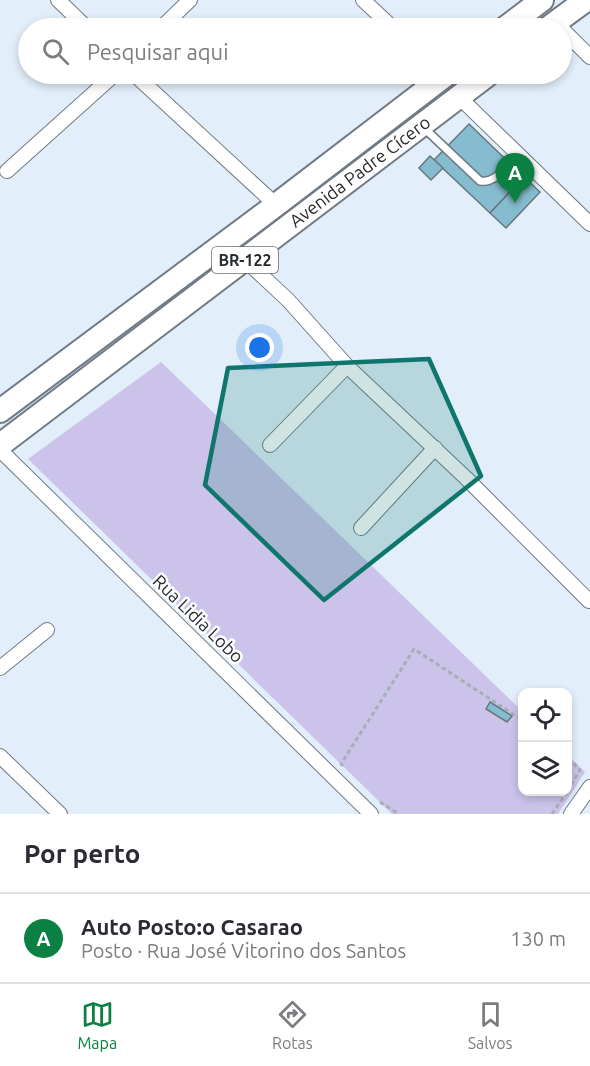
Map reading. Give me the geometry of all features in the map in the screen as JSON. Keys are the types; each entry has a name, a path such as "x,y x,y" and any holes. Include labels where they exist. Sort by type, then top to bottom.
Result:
{"highway":[{"path":"518,18 542,0"},
{"path":"566,18 586,0"},
{"name":"Avenida Padre Cícero","path":"0,411 276,205 431,84"},
{"name":"Avenida Padre Cícero","path":"0,445 475,84"}],"street":[{"path":"58,0 77,18"},
{"path":"171,18 190,0"},
{"path":"363,0 382,18"},
{"path":"572,41 590,57"},
{"path":"7,171 104,84"},
{"path":"145,84 276,205"},
{"path":"458,96 590,224"},
{"path":"245,260 288,300 347,366 435,448 589,601"},
{"path":"270,445 347,366"},
{"path":"361,528 435,448"},
{"name":"Rua Lidia Lobo","path":"0,450 369,813"},
{"path":"0,669 47,630"},
{"path":"0,756 60,814"},
{"path":"571,814 590,787"}],"lane":[{"path":"422,125 480,181 488,182 495,178 518,154"}],"path":[{"path":"349,772 341,764 414,649 518,717"},
{"path":"572,763 580,770 572,783"},
{"path":"552,814 564,796"},
{"path":"380,802 399,814"}],"highlighted area":[{"path":"429,359 481,476 324,600 205,485 228,368"}],"shaded area":[{"path":"161,362 518,707 518,796 570,796 558,814 392,814 28,459"},
{"path":"572,759 585,772 572,792"}],"building":[{"path":"469,124 524,177 490,213 434,160"},
{"path":"430,156 443,168 431,180 419,168"},
{"path":"524,177 540,192 506,228 490,213"},
{"path":"490,702 512,716 507,722 486,709"}],"place":[{"name":"Auto Posto:o Casarao","path":"515,203"}]}
